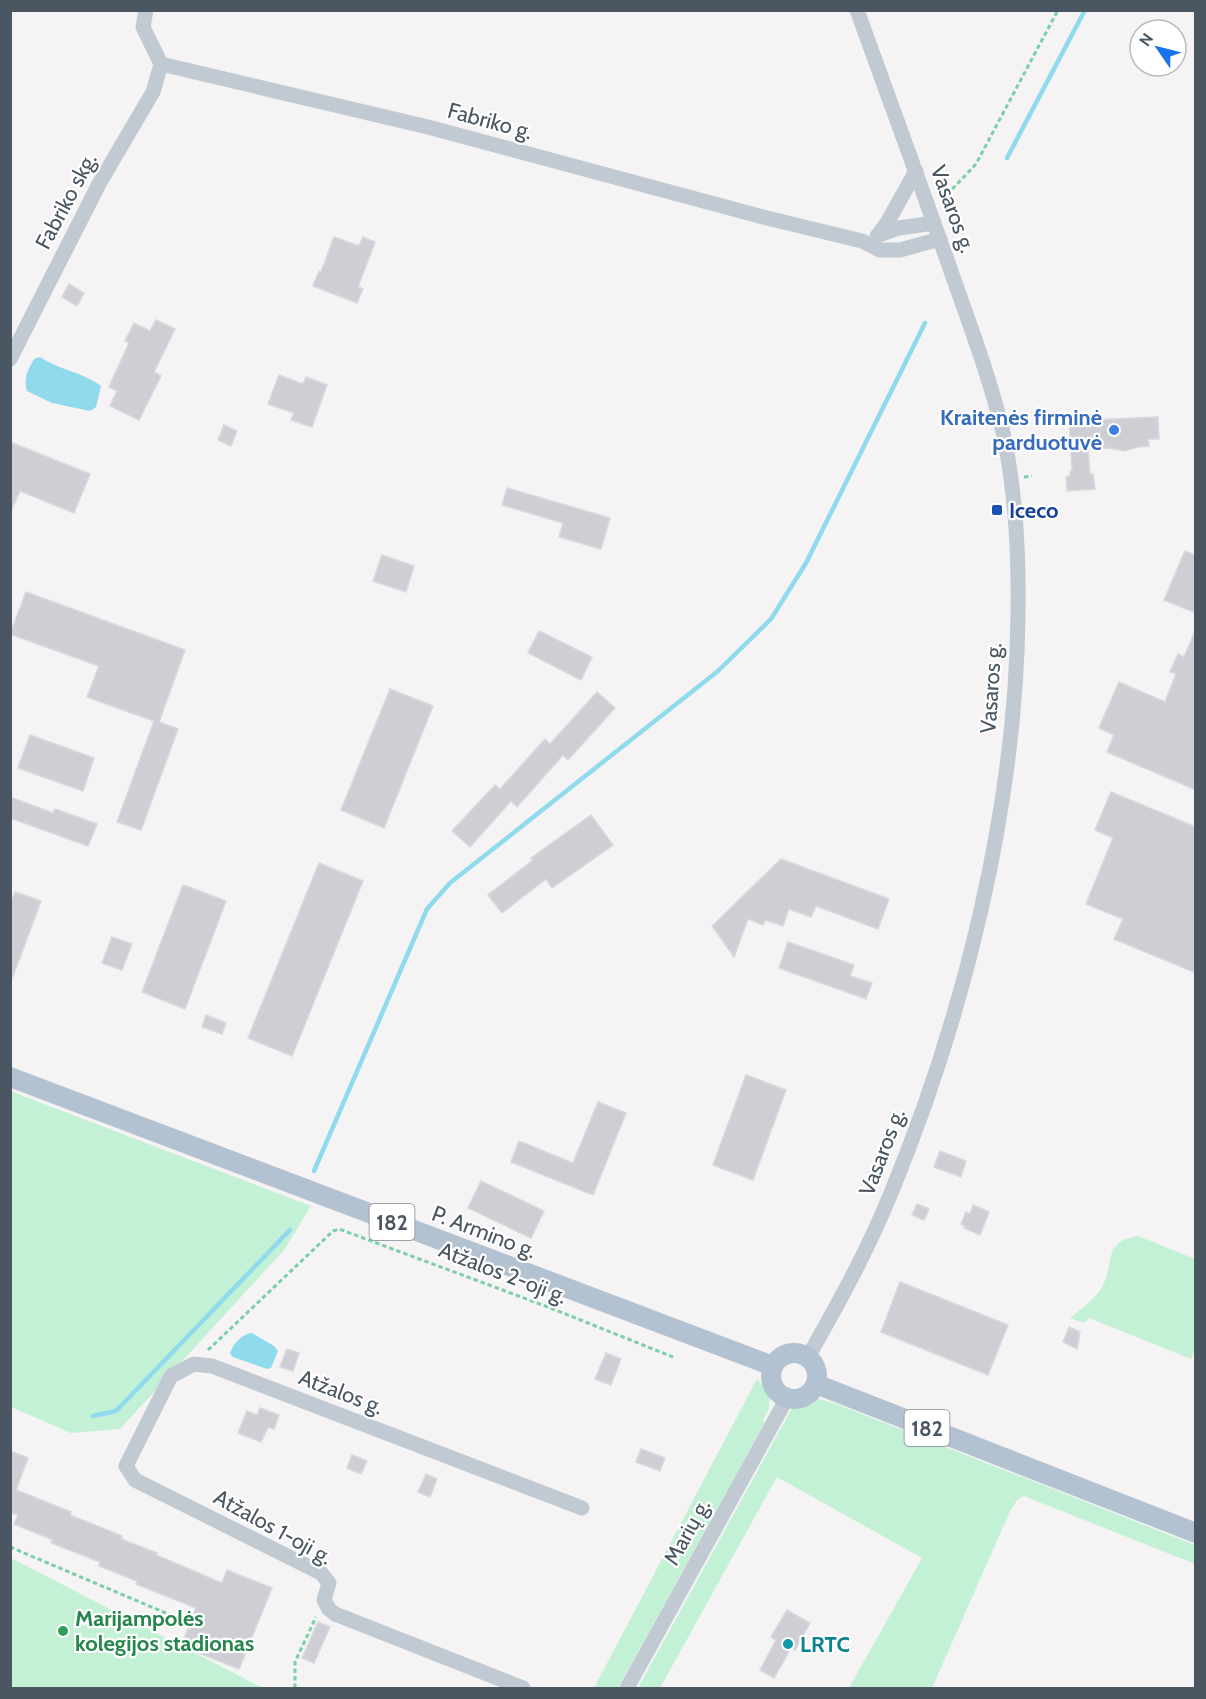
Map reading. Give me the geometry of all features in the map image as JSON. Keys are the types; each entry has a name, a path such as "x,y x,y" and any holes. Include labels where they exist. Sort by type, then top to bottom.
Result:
{"main road":[{"name":"P. Armino g.","path":"10,1077 773,1366"},
{"path":"793,1353 808,1357 816,1370 816,1384 808,1395 801,1398 787,1398 775,1389 772,1382 773,1366 778,1359 793,1353"},
{"name":"182","path":"816,1384 1038,1473 1196,1533"}],"street":[{"path":"146,10 143,27 161,64"},
{"name":"Vasaros g.","path":"808,1357 851,1278 891,1194 933,1081 978,920 1003,798 1018,652 1019,583 1016,515 1003,434 990,387 940,239 857,10"},
{"name":"Fabriko g.","path":"161,64 428,127 862,241 880,250 900,250 940,239"},
{"name":"Fabriko skg.","path":"10,359 100,182 153,92 161,64"},
{"path":"877,236 887,224 916,171"},
{"path":"862,241 932,217"},
{"name":"Atžalos 1-oji g.","path":"194,1364 171,1376 129,1457 126,1466 135,1480 321,1573 329,1583 324,1599 329,1609 335,1614 523,1689"},
{"name":"Atžalos g.","path":"194,1364 212,1366 582,1508"},
{"name":"Marių g.","path":"627,1689 787,1398"}],"path":[{"path":"932,217 976,164 1058,10"},
{"name":"Atžalos 2-oji g.","path":"194,1364 333,1231 339,1228 673,1357"},
{"path":"10,1547 187,1622"},
{"path":"295,1689 295,1662 324,1599"}],"green space":[{"path":"10,1091 311,1206 284,1250 120,1429 71,1433 11,1407"},
{"path":"1138,1236 1195,1259 1196,1347 1191,1359 1089,1318 1085,1323 1070,1318 1091,1301 1101,1289 1114,1249 1126,1239"},
{"path":"757,1379 770,1394 769,1409 763,1420 765,1422 618,1688 594,1688"},
{"path":"807,1398 839,1405 1195,1545 1195,1564 1024,1496 1018,1499 1011,1509 932,1688 849,1688 922,1558 777,1477 660,1688 638,1688 791,1410 797,1403"},
{"name":"Marijampolės kolegijos stadionas","path":"11,1558 263,1688 11,1688"}],"water":[{"path":"40,357 87,377 101,386 96,407 90,411 52,403 27,391 28,371 34,359"},
{"path":"252,1333 274,1346 278,1351 271,1368 267,1369 230,1354 238,1340"}],"building":[{"path":"334,237 359,246 363,237 375,242 358,287 363,289 357,303 313,286 319,271 321,272"},
{"path":"69,284 84,293 77,306 62,297"},
{"path":"156,320 175,329 154,372 161,376 139,420 110,406 117,391 109,387 129,343 125,341 134,323 150,331"},
{"path":"279,375 303,384 306,377 327,385 312,427 291,420 294,413 268,404"},
{"name":"Kraitenės firminė parduotuvė","path":"1158,417 1159,439 1148,439 1149,446 1124,451 1110,448 1088,449 1090,474 1093,474 1095,489 1067,491 1066,477 1070,476 1070,471 1072,471 1069,421"},
{"path":"224,425 237,431 231,446 218,440"},
{"path":"10,442 90,474 74,513 20,491 10,513"},
{"path":"507,488 610,518 601,549 559,537 563,523 502,505"},
{"path":"1185,551 1196,556 1196,613 1164,600"},
{"path":"382,555 414,566 406,592 373,581"},
{"path":"26,592 185,650 159,722 178,729 141,830 117,822 154,721 87,697 99,666 10,634"},
{"path":"1196,629 1196,790 1107,752 1114,735 1099,728 1119,682 1165,702 1176,674 1170,672 1178,654 1184,657"},
{"path":"539,631 592,657 581,680 528,653"},
{"path":"390,689 433,706 384,828 341,810"},
{"path":"597,692 615,708 568,760 563,755 517,807 511,801 470,847 452,831 495,785 500,789 545,739 550,744"},
{"path":"30,735 94,758 83,791 18,768"},
{"path":"1111,792 1196,827 1196,973 1114,939 1123,919 1086,904 1113,838 1095,830"},
{"path":"10,797 53,813 55,809 97,824 88,846 10,818"},
{"path":"591,815 613,845 552,888 546,879 502,913 488,895 533,860 531,858"},
{"path":"781,859 889,899 878,929 816,906 811,917 789,909 783,926 765,920 763,925 748,919 734,957 712,926"},
{"path":"319,863 363,881 292,1056 248,1038"},
{"path":"183,885 226,901 185,1009 142,992"},
{"path":"15,892 41,901 12,979 10,904"},
{"path":"112,937 132,944 122,970 102,963"},
{"path":"788,942 854,965 850,976 872,983 866,999 779,968"},
{"path":"206,1015 226,1023 222,1034 202,1027"},
{"path":"746,1075 786,1090 753,1180 713,1165"},
{"path":"598,1102 626,1113 593,1195 511,1162 519,1141 573,1163"},
{"path":"940,1151 966,1161 961,1177 934,1167"},
{"path":"481,1181 544,1211 531,1238 468,1208"},
{"path":"917,1204 929,1209 924,1220 912,1215"},
{"path":"973,1205 989,1212 980,1235 964,1228 965,1226 961,1224 966,1212 970,1214"},
{"path":"900,1282 1008,1325 988,1375 881,1332"},
{"path":"1069,1327 1080,1332 1077,1349 1063,1342"},
{"path":"287,1349 299,1353 293,1371 280,1367"},
{"path":"606,1353 621,1359 611,1385 595,1379"},
{"path":"260,1408 279,1415 274,1429 268,1427 261,1442 238,1433 247,1411 257,1415"},
{"path":"641,1449 665,1458 660,1471 636,1462"},
{"path":"10,1451 28,1458 16,1490 71,1512 70,1515 122,1536 121,1539 222,1583 227,1570 272,1588 239,1669 181,1646 196,1608 136,1584 137,1581 99,1566 100,1562 51,1543 53,1540 14,1524 18,1515 10,1512"},
{"path":"352,1455 367,1461 361,1474 347,1468"},
{"path":"426,1474 437,1479 430,1497 418,1492"},
{"name":"LRTC","path":"787,1610 810,1623 795,1650 791,1648 774,1678 760,1670 776,1640 771,1637"},
{"path":"318,1622 330,1627 314,1663 302,1658"}],"waterway":[{"path":"1007,158 1085,10"},
{"path":"314,1171 427,909 450,883 718,671 771,619 806,563 925,323"},
{"path":"93,1416 116,1411 290,1230"}],"place":[{"name":"Kraitenės firminė parduotuvė","path":"1114,430"},
{"name":"Iceco","path":"997,510"},
{"name":"Marijampolės kolegijos stadionas","path":"63,1631"},
{"name":"LRTC","path":"788,1644"}]}
